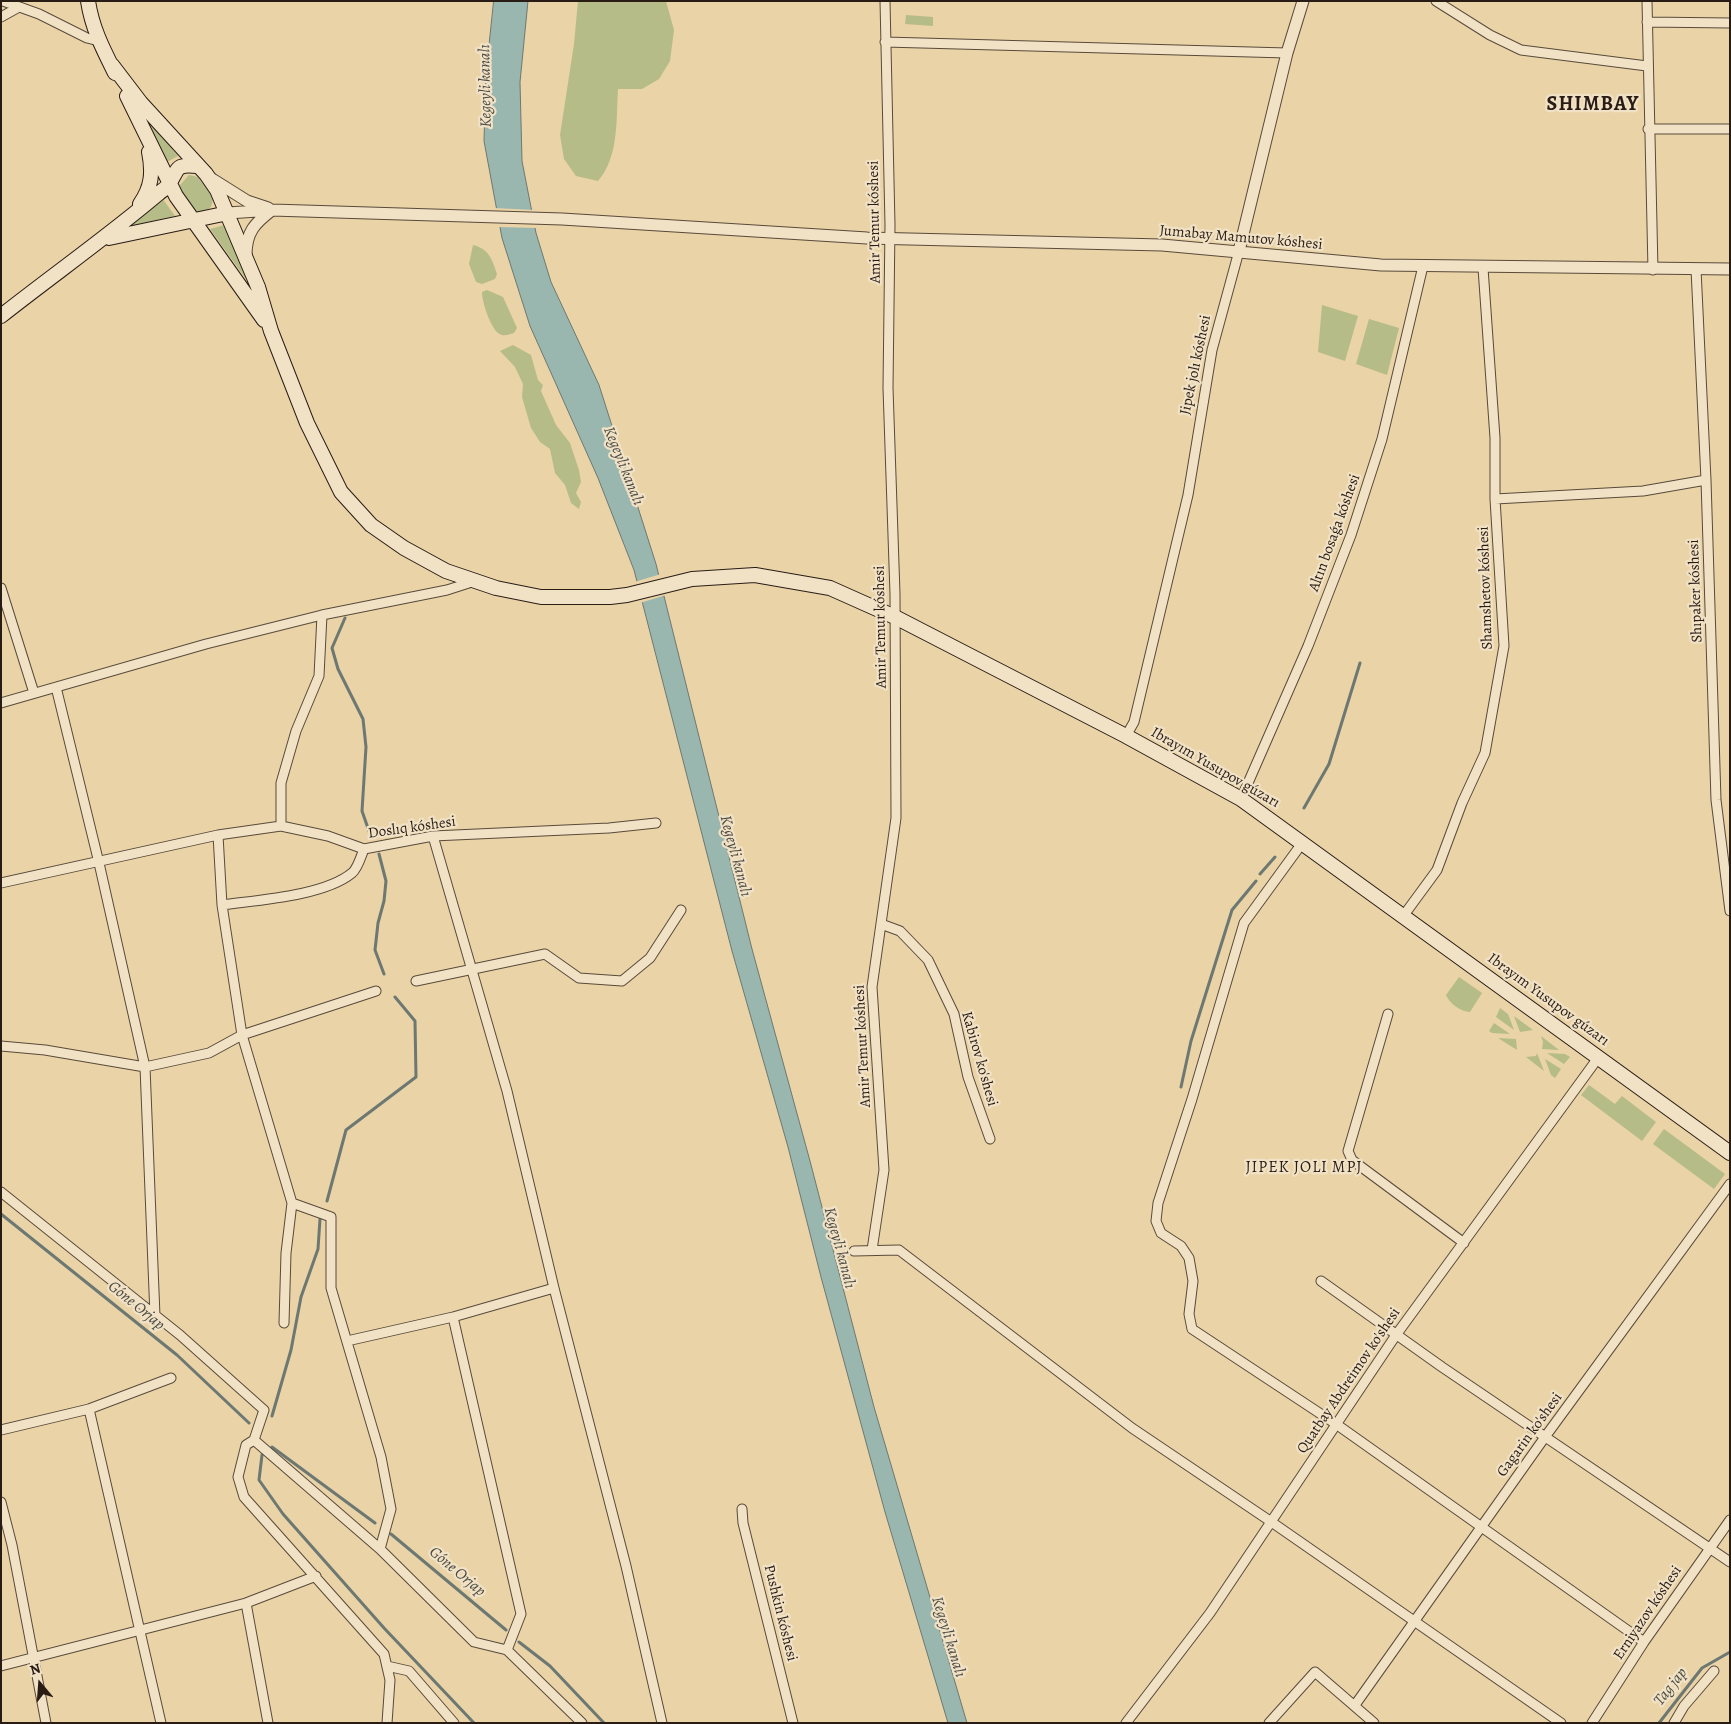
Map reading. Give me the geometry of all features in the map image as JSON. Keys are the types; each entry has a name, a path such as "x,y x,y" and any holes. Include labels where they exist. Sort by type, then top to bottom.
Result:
{"main road":[{"path":"88,1 90,18 99,42 169,184 271,331"},
{"path":"112,66 141,103 202,170 217,190 246,257 271,331"},
{"path":"133,215 151,184 152,168 146,134"},
{"path":"1,316 103,240 133,215 169,184 172,174 178,168 186,165 202,170"},
{"path":"103,240 142,229 228,213"},
{"name":"Ibrayım Yusupov gúzarı","path":"271,331 315,441 341,492 371,524 404,548 446,571 496,588 541,596 576,598 627,595 674,583 744,574 770,576 830,588 895,617 1126,736 1241,799 1404,915 1730,1153"}],"street":[{"path":"3,1 39,14 99,42"},
{"name":"Amir Temur kóshesi","path":"872,1250 884,1170 872,987 896,818 895,617 888,388 890,239 885,1"},
{"name":"Jipek jolı kóshesi","path":"1126,736 1134,722 1188,495 1212,350 1239,251 1287,52 1302,1"},
{"path":"1436,1 1490,34 1521,50 1647,66"},
{"path":"1647,1 1648,129 1653,270"},
{"path":"1,17 19,7"},
{"path":"1647,22 1730,23"},
{"path":"885,42 1287,52"},
{"path":"1648,129 1730,129"},
{"path":"202,170 247,200 272,210"},
{"path":"228,213 272,210"},
{"path":"246,257 246,240 250,231 272,210"},
{"name":"Jumabay Mamutov kóshesi","path":"272,210 562,219 890,239 1055,241 1162,245 1381,266 1653,270 1730,269"},
{"name":"Altın bosaǵa kóshesi","path":"1241,799 1308,646 1351,535 1382,439 1423,266"},
{"name":"Shamshetov kóshesi","path":"1404,915 1437,870 1462,803 1485,753 1504,646 1496,499 1495,438 1483,268"},
{"name":"Shıpaker kóshesi","path":"1696,269 1706,480 1716,800 1730,911"},
{"path":"1496,499 1643,491 1706,480"},
{"path":"1,703 206,644 322,614 447,590 476,581"},
{"path":"1,588 34,692"},
{"path":"281,826 281,783 296,731 319,676 322,614"},
{"path":"56,687 99,863 144,1067 155,1316"},
{"name":"Doslıq kóshesi","path":"1,883 99,863 218,835 281,826 328,836 364,849 433,836 609,828 656,823"},
{"path":"218,835 222,906 242,1035 292,1203 286,1253 284,1323"},
{"path":"433,836 507,1091 554,1288 626,1566 662,1723"},
{"path":"1303,842 1244,923 1192,1100 1158,1203 1156,1222 1161,1233 1181,1246 1189,1258 1193,1281 1189,1314 1192,1329 1336,1424 1644,1642"},
{"path":"222,906 298,894 335,883 354,872 364,849"},
{"path":"416,981 545,954 579,978 622,982 650,958 681,910"},
{"name":"Kabirov ko'shesi","path":"881,924 900,931 928,960 954,1014 968,1077 990,1138"},
{"path":"1,1046 45,1050 144,1067 208,1053 242,1035 376,991"},
{"path":"1388,1014 1348,1151 1352,1160 1464,1242"},
{"name":"Quatbay Abdreimov ko'shesi","path":"1126,1723 1210,1613 1270,1520 1396,1335 1598,1058"},
{"name":"Gagarin ko'shesi","path":"1355,1705 1544,1437 1730,1184"},
{"path":"1,1192 180,1335 264,1410 254,1440 246,1445 238,1477 244,1497 384,1654 390,1680 387,1723"},
{"path":"292,1203 331,1217 331,1288 381,1457 391,1510 380,1549"},
{"path":"854,1251 899,1250 1125,1423 1270,1520 1561,1723"},
{"path":"1320,1281 1544,1437 1730,1562"},
{"path":"347,1341 453,1316 554,1288"},
{"path":"453,1316 521,1614 507,1650"},
{"path":"1,1430 89,1409 170,1378"},
{"path":"89,1409 161,1723"},
{"path":"254,1440 380,1549 474,1642 507,1650 582,1723"},
{"path":"1,1502 12,1545 46,1723"},
{"name":"Pushkin kóshesi","path":"742,1509 743,1523 793,1723"},
{"name":"Erniyazov kóshesi","path":"1592,1723 1644,1642 1730,1520"},
{"path":"1,1548 12,1545"},
{"path":"1,1666 246,1603 316,1576"},
{"path":"246,1603 268,1723"},
{"path":"387,1666 409,1671 454,1723"},
{"path":"1674,1723 1684,1706 1714,1671"},
{"path":"1269,1723 1315,1672 1374,1723"}],"green space":[{"path":"578,1 666,1 674,30 670,61 659,79 642,89 618,89 613,150 610,161 598,181 576,176 564,159 560,135 574,44"},
{"path":"906,15 933,17 933,26 905,24"},
{"path":"148,121 178,156 167,162"},
{"path":"189,175 198,177 213,196 211,207 207,211 196,212 181,191 180,185"},
{"path":"162,198 175,216 131,226"},
{"path":"228,224 253,289 210,229"},
{"path":"473,245 483,249 489,255 497,274 495,279 482,284 476,282 469,264"},
{"path":"487,290 503,297 517,328 514,333 502,335 495,330 487,314 482,296 482,292"},
{"path":"1322,305 1358,316 1345,361 1318,352"},
{"path":"1369,319 1399,328 1387,375 1356,364"},
{"path":"513,345 531,355 538,380 543,385 541,391 556,425 570,443 581,482 576,493 581,502 579,509 571,503 565,485 555,473 550,449 540,442 531,428 522,397 523,384 515,367 500,351"},
{"path":"1459,977 1482,993 1470,1012 1456,1006 1446,995"},
{"path":"1500,1008 1508,1014 1514,1030 1496,1017"},
{"path":"1514,1016 1533,1030 1520,1032"},
{"path":"1494,1023 1510,1034 1492,1033 1489,1031"},
{"path":"1541,1036 1559,1050 1542,1049 1543,1042"},
{"path":"1498,1038 1516,1039 1517,1050"},
{"path":"1537,1053 1544,1071 1526,1057 1536,1056"},
{"path":"1547,1053 1565,1054 1570,1057 1564,1064"},
{"path":"1545,1059 1561,1069 1555,1078 1551,1075"},
{"path":"1589,1085 1615,1104 1622,1096 1656,1122 1642,1141 1581,1095"},
{"path":"1664,1129 1725,1174 1714,1189 1653,1144"}],"water":[{"name":"Kegeyli kanalı","path":"494,1 528,1 520,82 522,161 536,233 551,282 599,385 656,564 752,949 874,1407 967,1723 948,1723 885,1512 788,1147 732,951 634,570 598,478 530,326 502,238 484,141 486,74"}],"pier":[{"path":"494,208 534,210 537,228 497,227"},
{"path":"661,574 666,595 640,603 634,582"}],"waterway":[{"path":"345,618 332,648 338,669 363,719 366,747 362,811 370,834"},
{"path":"1304,808 1329,764 1360,663"},
{"path":"379,854 386,881 375,950 384,974"},
{"path":"1260,874 1275,857"},
{"path":"1181,1087 1191,1041 1232,910 1256,881"},
{"path":"327,1201 346,1130 416,1077 415,1021 395,997"},
{"name":"Góne Orjap","path":"1,1214 177,1355 249,1423"},
{"path":"272,1416 291,1350 301,1297 318,1249 320,1219"},
{"name":"Góne Orjap","path":"272,1447 375,1523"},
{"path":"262,1455 259,1480 283,1514 384,1628 474,1723"},
{"name":"Góne Orjap","path":"391,1534 506,1630"},
{"name":"Góne Orjap","path":"519,1642 550,1666 604,1723"},
{"name":"Tag jap","path":"1659,1723 1702,1668 1730,1652"}],"district":[{"name":"SHIMBAY","path":"1593,105"},
{"name":"JIPEK JOLI MPJ","path":"1304,1168"}]}
